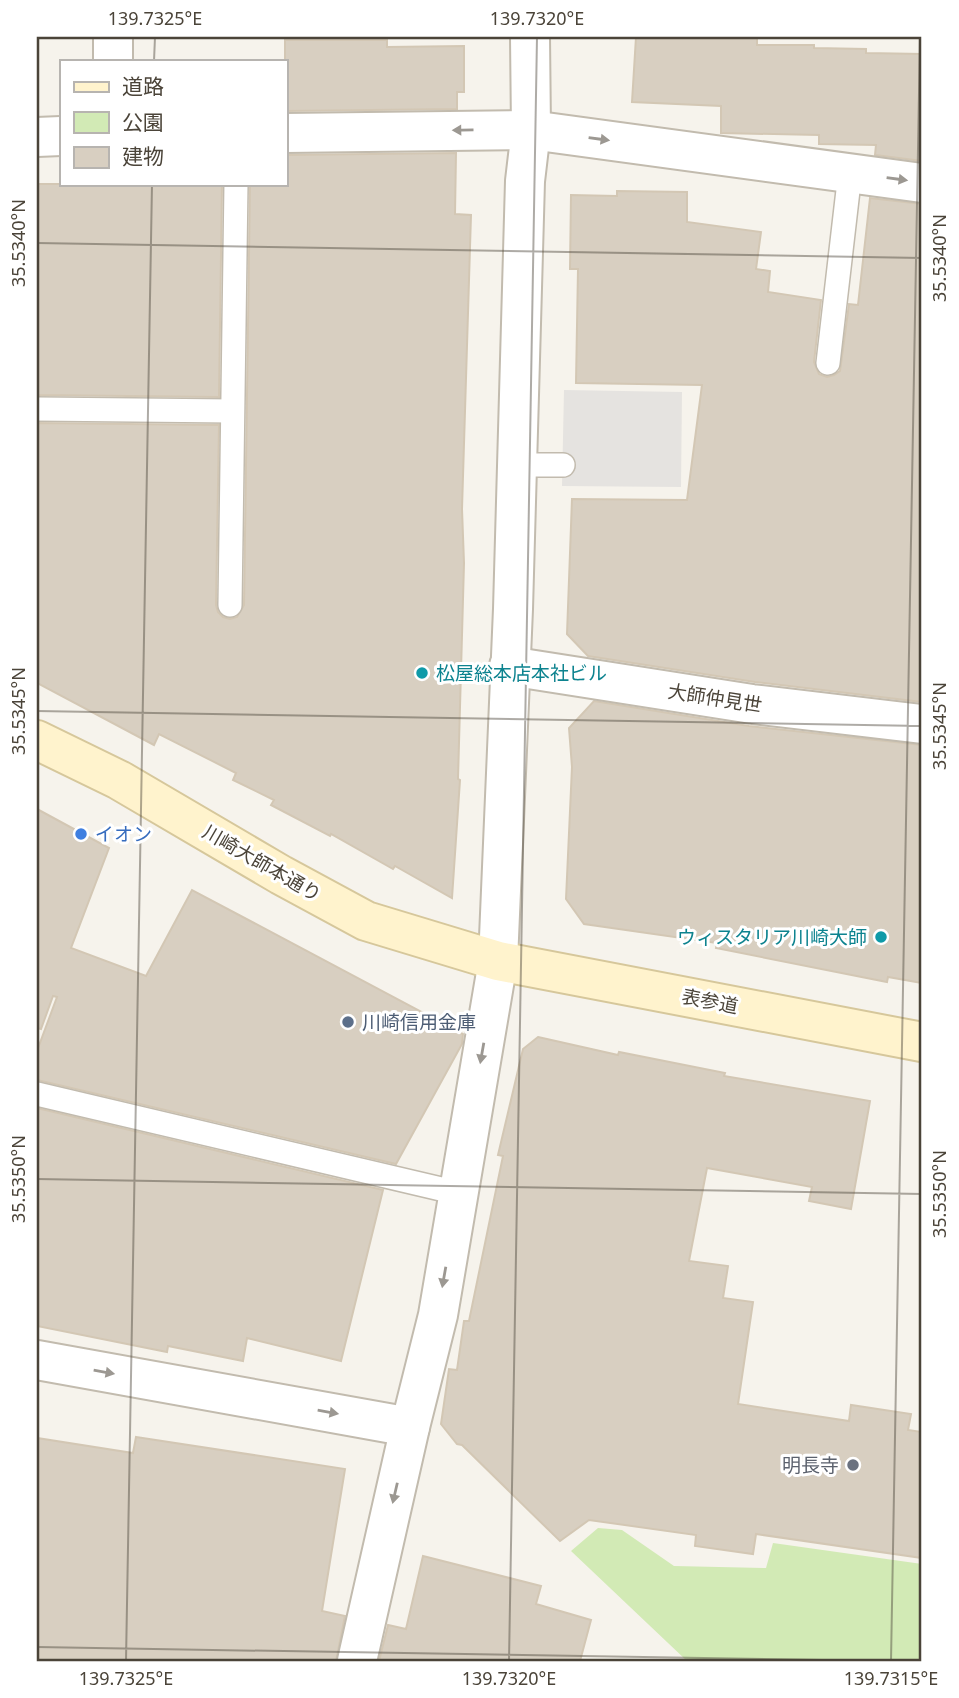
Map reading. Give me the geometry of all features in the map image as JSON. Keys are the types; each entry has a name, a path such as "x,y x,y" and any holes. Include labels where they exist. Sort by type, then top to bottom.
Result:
{"street":[{"path":"113,37 113,60"},
{"path":"357,1661 438,1315 498,961 526,181 531,130 530,37"},
{"path":"287,133 531,130 922,183"},
{"path":"37,136 60,136"},
{"name":"大師仲見世","path":"509,666 752,704 922,724"},
{"name":"川崎大師本通り","path":"37,740 119,779 281,875 366,921 498,961"},
{"name":"表参道","path":"498,961 922,1042"},
{"path":"37,1360 410,1427"}],"lane":[{"path":"828,363 850,173"},
{"path":"230,605 236,186"},
{"path":"37,409 232,411"},
{"path":"517,465 563,465"},
{"path":"37,1094 458,1194"}],"green space":[{"path":"598,1528 622,1530 674,1566 766,1568 773,1543 922,1564 922,1661 687,1661 571,1551"}],"shaded area":[{"path":"564,390 682,392 681,487 562,486"}],"building":[{"path":"636,37 757,37 757,45 814,45 814,48 866,49 866,53 922,54 922,161 875,155 876,145 819,144 819,135 721,133 721,106 632,102"},
{"path":"285,40 387,40 387,47 464,46 464,92 457,92 457,109 287,111"},
{"path":"456,153 455,214 471,215 462,509 464,563 460,780 452,898 395,866 393,869 331,834 330,836 271,805 274,800 233,780 236,773 159,734 154,745 37,683 37,423 219,425 216,605 223,617 230,619 237,617 244,605 250,186 287,186 287,155"},
{"path":"37,184 222,186 219,397 37,395"},
{"path":"617,191 687,192 687,222 761,232 756,269 770,271 768,292 821,300 814,362 819,374 827,377 840,371 849,304 858,305 870,198 922,204 922,702 755,682 588,656 567,634 572,499 687,500 702,385 576,383 578,269 570,269 571,195 617,196"},
{"path":"594,701 749,726 922,745 922,983 888,977 887,982 716,948 717,943 584,924 566,899 572,767 569,728"},
{"path":"37,809 109,848 71,948 146,976 192,890 463,1034 462,1044 396,1164 37,1080 37,1051 57,997 53,996 41,1029 37,1028"},
{"path":"538,1037 618,1055 619,1052 725,1073 724,1076 870,1101 851,1209 809,1201 812,1187 707,1168 689,1261 728,1266 723,1298 753,1302 738,1404 849,1421 851,1405 911,1414 908,1430 922,1432 922,1558 756,1534 753,1554 695,1546 696,1535 589,1520 560,1541 462,1445 457,1444 441,1424 449,1369 457,1370 464,1321 469,1321 503,1156 498,1155 523,1049"},
{"path":"37,1108 383,1190 341,1361 247,1338 243,1361 168,1346 167,1352 37,1326"},
{"path":"136,1437 345,1469 322,1611 345,1616 336,1661 37,1661 37,1438 133,1453"},
{"path":"423,1556 541,1586 536,1604 591,1620 580,1661 379,1661 388,1625 406,1629"}],"place":[{"name":"松屋総本店本社ビル","path":"422,673"},
{"name":"イオン","path":"81,834"},
{"name":"ウィスタリア川崎大師","path":"881,937"},
{"name":"川崎信用金庫","path":"348,1022"},
{"name":"明長寺","path":"853,1465"}]}
